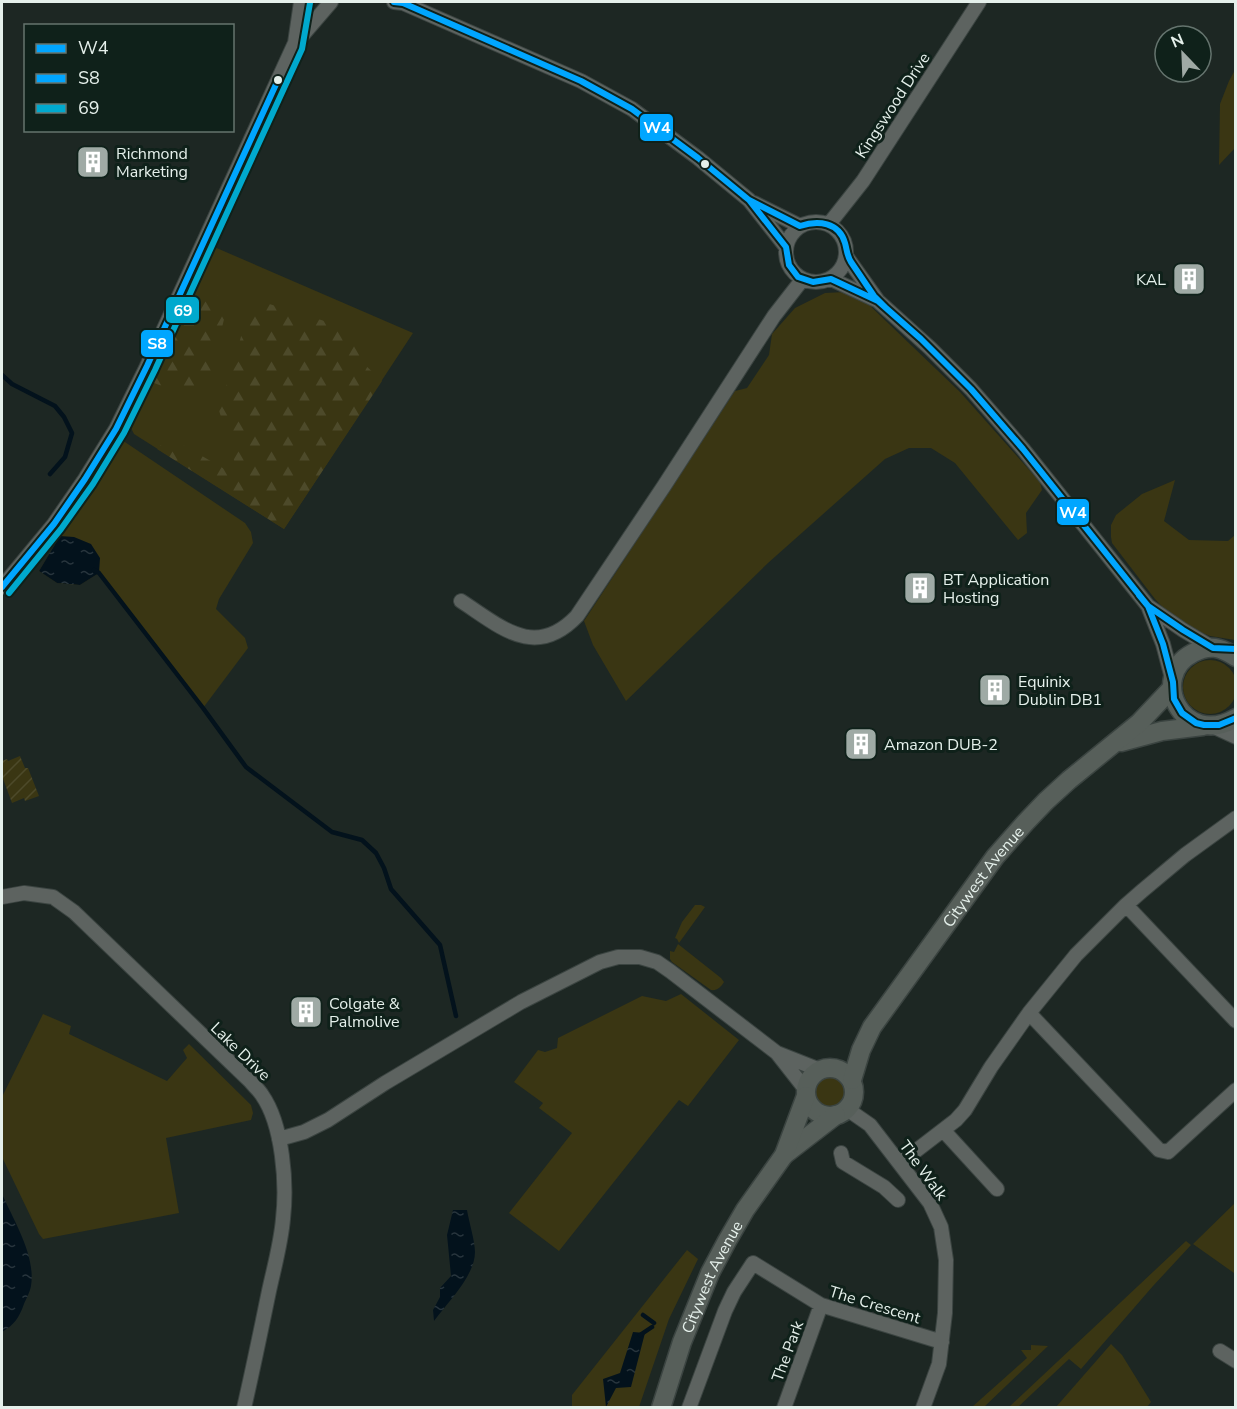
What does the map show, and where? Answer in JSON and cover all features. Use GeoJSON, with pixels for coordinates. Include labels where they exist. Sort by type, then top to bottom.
{"type":"FeatureCollection","features":[{"type":"Feature","properties":{"kind":"main road","name":"Citywest Avenue"},"geometry":{"type":"LineString","coordinates":[[852,1080],[861,1050],[872,1027],[995,857],[1046,801],[1139,723],[1172,685],[1173,676],[1179,664],[1200,649],[1227,650]]}},
{"type":"Feature","properties":{"kind":"main road"},"geometry":{"type":"LineString","coordinates":[[1172,685],[1174,700],[1180,711],[1189,719],[1208,726]]}},
{"type":"Feature","properties":{"kind":"main road","name":"Citywest Avenue"},"geometry":{"type":"LineString","coordinates":[[1115,744],[1162,731],[1224,724],[1236,718]]}},
{"type":"Feature","properties":{"kind":"main road","name":"Citywest Avenue"},"geometry":{"type":"LineString","coordinates":[[827,1069],[872,1027]]}},
{"type":"Feature","properties":{"kind":"main road"},"geometry":{"type":"LineString","coordinates":[[827,1069],[841,1070],[847,1074],[852,1080],[854,1096],[852,1103],[841,1112],[823,1115],[808,1102],[806,1093],[810,1078],[827,1069]]}},
{"type":"Feature","properties":{"kind":"main road","name":"Citywest Avenue"},"geometry":{"type":"LineString","coordinates":[[661,1407],[682,1342],[710,1273],[746,1210],[784,1155],[806,1093]]}},
{"type":"Feature","properties":{"kind":"main road","name":"Citywest Avenue"},"geometry":{"type":"LineString","coordinates":[[784,1155],[841,1112]]}},
{"type":"Feature","properties":{"kind":"street"},"geometry":{"type":"LineString","coordinates":[[2,587],[54,524],[116,429],[294,45],[301,2]]}},
{"type":"Feature","properties":{"kind":"street"},"geometry":{"type":"LineString","coordinates":[[294,45],[331,2]]}},
{"type":"Feature","properties":{"kind":"street"},"geometry":{"type":"LineString","coordinates":[[399,2],[581,81],[632,109],[698,158],[749,200],[786,247]]}},
{"type":"Feature","properties":{"kind":"street","name":"Kingswood Drive"},"geometry":{"type":"LineString","coordinates":[[829,224],[863,181],[979,2]]}},
{"type":"Feature","properties":{"kind":"street"},"geometry":{"type":"LineString","coordinates":[[749,200],[800,226]]}},
{"type":"Feature","properties":{"kind":"street"},"geometry":{"type":"LineString","coordinates":[[810,222],[829,224],[843,237],[846,247],[844,265],[831,279],[821,282],[802,280],[789,266],[786,257],[788,239],[800,226],[810,222]]}},
{"type":"Feature","properties":{"kind":"street"},"geometry":{"type":"LineString","coordinates":[[846,256],[878,301],[926,343],[978,398],[1056,489],[1148,606],[1163,644],[1172,685]]}},
{"type":"Feature","properties":{"kind":"street"},"geometry":{"type":"LineString","coordinates":[[831,279],[878,301]]}},
{"type":"Feature","properties":{"kind":"street"},"geometry":{"type":"LineString","coordinates":[[461,601],[519,636],[538,638],[550,636],[568,625],[577,616],[645,515],[770,321],[802,280]]}},
{"type":"Feature","properties":{"kind":"street"},"geometry":{"type":"LineString","coordinates":[[1148,606],[1183,630],[1227,650]]}},
{"type":"Feature","properties":{"kind":"street"},"geometry":{"type":"LineString","coordinates":[[1208,726],[1236,737]]}},
{"type":"Feature","properties":{"kind":"street"},"geometry":{"type":"LineString","coordinates":[[884,1187],[902,1167],[965,1110],[991,1067],[1029,1013],[1076,955],[1126,905],[1185,855],[1236,818]]}},
{"type":"Feature","properties":{"kind":"street","name":"Lake Drive"},"geometry":{"type":"LineString","coordinates":[[2,897],[24,893],[53,897],[74,912],[262,1094],[269,1106],[279,1139],[285,1191],[283,1221],[244,1407]]}},
{"type":"Feature","properties":{"kind":"street"},"geometry":{"type":"LineString","coordinates":[[1126,905],[1236,1021]]}},
{"type":"Feature","properties":{"kind":"street"},"geometry":{"type":"LineString","coordinates":[[279,1139],[304,1132],[328,1120],[385,1083],[521,1002],[600,962],[618,957],[640,957],[657,962],[777,1053],[806,1093]]}},
{"type":"Feature","properties":{"kind":"street"},"geometry":{"type":"LineString","coordinates":[[1029,1013],[1159,1150],[1168,1152],[1236,1090]]}},
{"type":"Feature","properties":{"kind":"street"},"geometry":{"type":"LineString","coordinates":[[777,1053],[827,1069]]}},
{"type":"Feature","properties":{"kind":"street","name":"The Walk"},"geometry":{"type":"LineString","coordinates":[[841,1112],[870,1125],[930,1203],[941,1227],[946,1260],[945,1313],[939,1364],[923,1407]]}},
{"type":"Feature","properties":{"kind":"street"},"geometry":{"type":"LineString","coordinates":[[943,1130],[997,1189]]}},
{"type":"Feature","properties":{"kind":"street"},"geometry":{"type":"LineString","coordinates":[[841,1154],[843,1162],[884,1187],[898,1200]]}},
{"type":"Feature","properties":{"kind":"street","name":"The Crescent"},"geometry":{"type":"LineString","coordinates":[[689,1407],[725,1311],[753,1263],[821,1305],[942,1342]]}},
{"type":"Feature","properties":{"kind":"street","name":"The Park"},"geometry":{"type":"LineString","coordinates":[[784,1407],[821,1305]]}},
{"type":"Feature","properties":{"kind":"street"},"geometry":{"type":"LineString","coordinates":[[1220,1351],[1236,1361]]}},
{"type":"Feature","properties":{"kind":"green space"},"geometry":{"type":"Polygon","coordinates":[[[1235,70],[1235,148],[1219,165],[1220,104],[1235,70]]]}},
{"type":"Feature","properties":{"kind":"green space"},"geometry":{"type":"Polygon","coordinates":[[[212,246],[413,333],[284,529],[134,434],[130,426],[212,246]]]}},
{"type":"Feature","properties":{"kind":"green space"},"geometry":{"type":"Polygon","coordinates":[[[191,291],[229,298],[212,370],[190,397],[149,381],[191,291]]]}},
{"type":"Feature","properties":{"kind":"green space"},"geometry":{"type":"Polygon","coordinates":[[[845,292],[865,301],[960,392],[1040,482],[1042,490],[1026,513],[1027,533],[1018,540],[955,463],[931,448],[909,448],[885,459],[768,563],[626,701],[593,645],[584,621],[735,391],[747,388],[769,355],[772,334],[795,308],[825,293],[845,292]]]}},
{"type":"Feature","properties":{"kind":"green space"},"geometry":{"type":"Polygon","coordinates":[[[250,298],[360,332],[363,363],[382,381],[284,529],[157,449],[169,437],[228,471],[236,467],[218,407],[229,379],[250,298]]]}},
{"type":"Feature","properties":{"kind":"green space"},"geometry":{"type":"Polygon","coordinates":[[[119,438],[245,523],[251,532],[253,543],[219,599],[216,609],[245,638],[248,648],[203,708],[99,573],[80,585],[57,583],[39,571],[119,438]]]}},
{"type":"Feature","properties":{"kind":"green space"},"geometry":{"type":"Polygon","coordinates":[[[1175,480],[1164,521],[1189,540],[1228,541],[1235,535],[1235,640],[1210,636],[1171,616],[1112,543],[1111,525],[1116,515],[1142,494],[1175,480]]]}},
{"type":"Feature","properties":{"kind":"green space"},"geometry":{"type":"Polygon","coordinates":[[[1210,660],[1229,668],[1237,687],[1229,706],[1210,714],[1191,706],[1183,687],[1191,668],[1210,660]]]}},
{"type":"Feature","properties":{"kind":"green space"},"geometry":{"type":"Polygon","coordinates":[[[20,756],[25,768],[28,768],[39,796],[25,801],[24,798],[12,803],[2,776],[2,761],[20,756]]]}},
{"type":"Feature","properties":{"kind":"green space"},"geometry":{"type":"Polygon","coordinates":[[[695,905],[705,907],[679,943],[675,938],[682,922],[695,905]]]}},
{"type":"Feature","properties":{"kind":"green space"},"geometry":{"type":"Polygon","coordinates":[[[678,944],[721,978],[724,982],[720,987],[711,990],[672,962],[670,951],[674,952],[678,944]]]}},
{"type":"Feature","properties":{"kind":"green space"},"geometry":{"type":"Polygon","coordinates":[[[681,994],[739,1040],[688,1106],[679,1100],[559,1251],[509,1213],[572,1133],[539,1108],[543,1103],[514,1082],[538,1050],[545,1052],[557,1048],[558,1038],[642,996],[666,1001],[681,994]]]}},
{"type":"Feature","properties":{"kind":"green space"},"geometry":{"type":"Polygon","coordinates":[[[43,1014],[71,1026],[69,1034],[167,1081],[187,1058],[183,1050],[189,1044],[251,1105],[253,1113],[251,1120],[166,1138],[179,1213],[43,1239],[39,1234],[2,1157],[2,1097],[43,1014]]]}},
{"type":"Feature","properties":{"kind":"green space"},"geometry":{"type":"Polygon","coordinates":[[[829,1075],[840,1080],[845,1091],[840,1102],[829,1107],[818,1102],[813,1091],[818,1080],[829,1075]]]}},
{"type":"Feature","properties":{"kind":"green space"},"geometry":{"type":"Polygon","coordinates":[[[1235,1203],[1236,1272],[1234,1273],[1193,1244],[1235,1203]]]}},
{"type":"Feature","properties":{"kind":"green space"},"geometry":{"type":"Polygon","coordinates":[[[1186,1241],[1191,1245],[1081,1369],[1069,1359],[1018,1407],[1009,1407],[1186,1241]]]}},
{"type":"Feature","properties":{"kind":"green space"},"geometry":{"type":"Polygon","coordinates":[[[687,1250],[698,1259],[669,1319],[639,1407],[572,1407],[572,1395],[687,1250]]]}},
{"type":"Feature","properties":{"kind":"green space"},"geometry":{"type":"Polygon","coordinates":[[[1111,1344],[1122,1355],[1151,1402],[1147,1407],[1056,1407],[1111,1344]]]}},
{"type":"Feature","properties":{"kind":"green space"},"geometry":{"type":"Polygon","coordinates":[[[1031,1345],[1048,1346],[984,1407],[972,1407],[1027,1358],[1021,1350],[1031,1350],[1031,1345]]]}},
{"type":"Feature","properties":{"kind":"water"},"geometry":{"type":"Polygon","coordinates":[[[60,536],[74,537],[91,544],[100,558],[99,573],[80,585],[57,583],[39,571],[60,536]]]}},
{"type":"Feature","properties":{"kind":"water"},"geometry":{"type":"Polygon","coordinates":[[[2,1194],[23,1239],[32,1275],[30,1288],[20,1313],[13,1324],[2,1332],[2,1194]]]}},
{"type":"Feature","properties":{"kind":"water"},"geometry":{"type":"Polygon","coordinates":[[[453,1210],[467,1210],[475,1248],[474,1261],[453,1298],[434,1321],[433,1310],[440,1297],[440,1288],[451,1276],[447,1235],[453,1210]]]}},
{"type":"Feature","properties":{"kind":"water"},"geometry":{"type":"Polygon","coordinates":[[[633,1332],[645,1333],[631,1387],[616,1388],[606,1407],[603,1379],[620,1373],[633,1332]]]}},
{"type":"Feature","properties":{"kind":"waterway"},"geometry":{"type":"LineString","coordinates":[[2,375],[12,384],[55,406],[72,433],[65,457],[50,474]]}},
{"type":"Feature","properties":{"kind":"waterway"},"geometry":{"type":"LineString","coordinates":[[94,570],[99,573],[246,767],[332,832],[362,840],[376,853],[391,889],[440,945],[456,1016]]}},
{"type":"Feature","properties":{"kind":"waterway"},"geometry":{"type":"LineString","coordinates":[[643,1315],[654,1323]]}},
{"type":"Feature","properties":{"kind":"waterway"},"geometry":{"type":"LineString","coordinates":[[640,1335],[652,1327]]}},
{"type":"Feature","properties":{"kind":"transit line","name":"W4"},"geometry":{"type":"LineString","coordinates":[[394,2],[403,3],[581,81],[632,109],[698,158],[749,200],[786,247],[789,265],[798,277],[813,282],[831,279],[878,301],[921,339],[971,389],[1023,449],[1148,606],[1163,644],[1173,682],[1174,699],[1182,713],[1196,723],[1204,725],[1219,725],[1236,718]]}},
{"type":"Feature","properties":{"kind":"transit line","name":"69"},"geometry":{"type":"LineString","coordinates":[[9,593],[61,529],[93,484],[124,433],[302,49],[310,3]]}},
{"type":"Feature","properties":{"kind":"transit line","name":"S8"},"geometry":{"type":"LineString","coordinates":[[2,587],[54,524],[116,429],[278,80]]}},
{"type":"Feature","properties":{"kind":"transit line","name":"W4"},"geometry":{"type":"LineString","coordinates":[[744,196],[800,226],[821,223],[833,227],[842,236],[851,262],[874,296],[885,307]]}},
{"type":"Feature","properties":{"kind":"transit line","name":"W4"},"geometry":{"type":"LineString","coordinates":[[1139,595],[1148,606],[1213,648],[1236,649]]}},
{"type":"Feature","properties":{"kind":"place","name":"Richmond Marketing"},"geometry":{"type":"Point","coordinates":[93,162]}},
{"type":"Feature","properties":{"kind":"place","name":"KAL"},"geometry":{"type":"Point","coordinates":[1189,279]}},
{"type":"Feature","properties":{"kind":"place","name":"BT Application Hosting"},"geometry":{"type":"Point","coordinates":[920,588]}},
{"type":"Feature","properties":{"kind":"place","name":"Equinix Dublin DB1"},"geometry":{"type":"Point","coordinates":[995,690]}},
{"type":"Feature","properties":{"kind":"place","name":"Amazon DUB-2"},"geometry":{"type":"Point","coordinates":[861,744]}},
{"type":"Feature","properties":{"kind":"place","name":"Colgate & Palmolive"},"geometry":{"type":"Point","coordinates":[306,1012]}}]}
